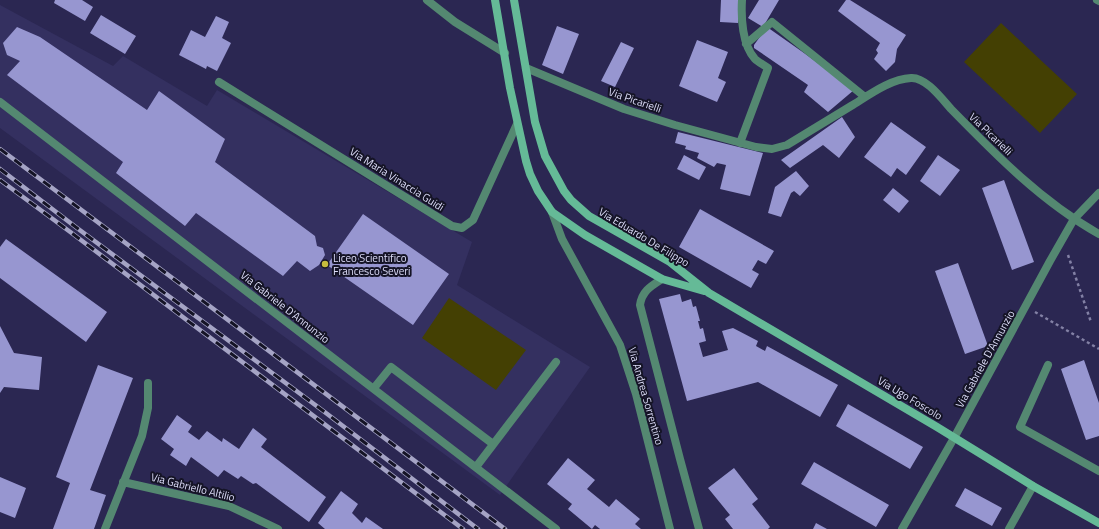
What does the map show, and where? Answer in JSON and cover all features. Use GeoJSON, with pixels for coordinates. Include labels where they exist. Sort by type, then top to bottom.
{"type":"FeatureCollection","features":[{"type":"Feature","properties":{"kind":"street"},"geometry":{"type":"LineString","coordinates":[[427,0],[454,22],[505,53]]}},
{"type":"Feature","properties":{"kind":"street","name":"Via Eduardo De Filippo"},"geometry":{"type":"LineString","coordinates":[[495,0],[517,124],[530,174],[538,191],[552,212],[584,235],[662,279],[709,292]]}},
{"type":"Feature","properties":{"kind":"street","name":"Via Eduardo De Filippo"},"geometry":{"type":"LineString","coordinates":[[514,0],[535,122],[545,156],[552,172],[571,200],[589,216],[670,262],[709,292]]}},
{"type":"Feature","properties":{"kind":"street"},"geometry":{"type":"LineString","coordinates":[[740,143],[768,68],[755,58],[746,44],[741,21],[742,0]]}},
{"type":"Feature","properties":{"kind":"street"},"geometry":{"type":"LineString","coordinates":[[746,44],[772,22],[866,97]]}},
{"type":"Feature","properties":{"kind":"street","name":"Via Picarielli"},"geometry":{"type":"LineString","coordinates":[[526,68],[624,109],[740,143],[772,149],[786,146],[878,89],[898,80],[913,78],[924,81],[1024,180],[1074,219],[1099,234]]}},
{"type":"Feature","properties":{"kind":"street","name":"Via Maria Vinaccia Guidi"},"geometry":{"type":"LineString","coordinates":[[219,82],[452,226],[462,228],[473,220],[517,124]]}},
{"type":"Feature","properties":{"kind":"street","name":"Via Gabriele D'Annunzio"},"geometry":{"type":"LineString","coordinates":[[0,102],[556,529]]}},
{"type":"Feature","properties":{"kind":"street","name":"Via Gabriele D'Annunzio"},"geometry":{"type":"LineString","coordinates":[[902,529],[954,438],[1062,239],[1074,219],[1099,193]]}},
{"type":"Feature","properties":{"kind":"street","name":"Via Andrea Sorrentino"},"geometry":{"type":"LineString","coordinates":[[552,212],[565,246],[620,345],[636,394],[670,529]]}},
{"type":"Feature","properties":{"kind":"street","name":"Via Andrea Sorrentino"},"geometry":{"type":"LineString","coordinates":[[662,279],[646,290],[640,305],[699,529]]}},
{"type":"Feature","properties":{"kind":"street","name":"Via Ugo Foscolo"},"geometry":{"type":"LineString","coordinates":[[709,292],[1033,486],[1099,523]]}},
{"type":"Feature","properties":{"kind":"street"},"geometry":{"type":"LineString","coordinates":[[476,467],[556,362]]}},
{"type":"Feature","properties":{"kind":"street"},"geometry":{"type":"LineString","coordinates":[[1048,365],[1020,427],[1099,472]]}},
{"type":"Feature","properties":{"kind":"street"},"geometry":{"type":"LineString","coordinates":[[374,388],[391,367],[493,444]]}},
{"type":"Feature","properties":{"kind":"street"},"geometry":{"type":"LineString","coordinates":[[105,529],[142,436],[148,408],[148,383]]}},
{"type":"Feature","properties":{"kind":"street","name":"Via Gabriello Altilio"},"geometry":{"type":"LineString","coordinates":[[123,482],[169,491],[229,506],[278,529]]}},
{"type":"Feature","properties":{"kind":"street"},"geometry":{"type":"LineString","coordinates":[[1008,529],[1033,486]]}},
{"type":"Feature","properties":{"kind":"path"},"geometry":{"type":"LineString","coordinates":[[1062,239],[1091,322]]}},
{"type":"Feature","properties":{"kind":"path"},"geometry":{"type":"LineString","coordinates":[[1026,306],[1099,349]]}},
{"type":"Feature","properties":{"kind":"shaded area","name":"Liceo Scientifico Francesco Severi"},"geometry":{"type":"Polygon","coordinates":[[[0,5],[113,66],[123,56],[207,106],[217,90],[472,242],[457,285],[590,367],[500,495],[0,128],[0,5]]]}},
{"type":"Feature","properties":{"kind":"shaded area"},"geometry":{"type":"Polygon","coordinates":[[[1001,23],[1077,94],[1040,133],[964,62],[1001,23]]]}},
{"type":"Feature","properties":{"kind":"shaded area"},"geometry":{"type":"Polygon","coordinates":[[[449,298],[526,350],[496,390],[422,338],[449,298]]]}},
{"type":"Feature","properties":{"kind":"building"},"geometry":{"type":"Polygon","coordinates":[[[55,0],[82,0],[93,7],[85,21],[54,3],[55,0]]]}},
{"type":"Feature","properties":{"kind":"building"},"geometry":{"type":"Polygon","coordinates":[[[721,0],[740,0],[738,23],[720,22],[721,0]]]}},
{"type":"Feature","properties":{"kind":"building"},"geometry":{"type":"Polygon","coordinates":[[[759,0],[779,0],[763,27],[748,18],[759,0]]]}},
{"type":"Feature","properties":{"kind":"building"},"geometry":{"type":"Polygon","coordinates":[[[846,0],[850,0],[906,35],[897,49],[895,62],[886,71],[874,59],[878,53],[876,50],[880,43],[838,11],[846,0]]]}},
{"type":"Feature","properties":{"kind":"building"},"geometry":{"type":"Polygon","coordinates":[[[101,15],[136,36],[125,54],[90,33],[101,15]]]}},
{"type":"Feature","properties":{"kind":"building"},"geometry":{"type":"Polygon","coordinates":[[[216,16],[229,22],[222,38],[231,43],[217,71],[207,66],[206,69],[179,55],[191,30],[205,37],[216,16]]]}},
{"type":"Feature","properties":{"kind":"building"},"geometry":{"type":"Polygon","coordinates":[[[557,26],[579,34],[563,74],[542,65],[557,26]]]}},
{"type":"Feature","properties":{"kind":"building","name":"Liceo Scientifico Francesco Severi"},"geometry":{"type":"Polygon","coordinates":[[[17,27],[40,37],[147,110],[159,91],[225,139],[215,162],[315,236],[317,246],[323,248],[325,255],[319,265],[310,271],[297,261],[283,276],[196,213],[185,226],[116,173],[123,162],[7,75],[20,61],[7,55],[3,43],[17,27]]]}},
{"type":"Feature","properties":{"kind":"building"},"geometry":{"type":"Polygon","coordinates":[[[767,27],[854,90],[828,112],[804,92],[808,85],[754,48],[754,45],[767,27]]]}},
{"type":"Feature","properties":{"kind":"building"},"geometry":{"type":"Polygon","coordinates":[[[697,40],[728,52],[718,78],[726,82],[717,102],[679,86],[697,40]]]}},
{"type":"Feature","properties":{"kind":"building"},"geometry":{"type":"Polygon","coordinates":[[[621,42],[634,48],[615,87],[601,81],[621,42]]]}},
{"type":"Feature","properties":{"kind":"building"},"geometry":{"type":"Polygon","coordinates":[[[842,117],[855,137],[839,158],[823,145],[790,168],[781,160],[842,117]]]}},
{"type":"Feature","properties":{"kind":"building"},"geometry":{"type":"Polygon","coordinates":[[[891,122],[926,147],[906,175],[897,168],[891,177],[864,157],[891,122]]]}},
{"type":"Feature","properties":{"kind":"building"},"geometry":{"type":"Polygon","coordinates":[[[678,132],[763,153],[750,196],[720,189],[726,165],[717,163],[714,167],[697,158],[699,153],[685,149],[686,146],[675,143],[678,132]]]}},
{"type":"Feature","properties":{"kind":"building"},"geometry":{"type":"Polygon","coordinates":[[[684,155],[706,167],[699,180],[677,169],[684,155]]]}},
{"type":"Feature","properties":{"kind":"building"},"geometry":{"type":"Polygon","coordinates":[[[938,155],[960,170],[940,196],[920,181],[938,155]]]}},
{"type":"Feature","properties":{"kind":"building"},"geometry":{"type":"Polygon","coordinates":[[[796,171],[809,186],[800,196],[794,191],[791,193],[781,217],[768,213],[775,187],[796,171]]]}},
{"type":"Feature","properties":{"kind":"building"},"geometry":{"type":"Polygon","coordinates":[[[1004,180],[1034,262],[1012,270],[982,188],[1004,180]]]}},
{"type":"Feature","properties":{"kind":"building"},"geometry":{"type":"Polygon","coordinates":[[[893,188],[909,201],[899,213],[883,200],[893,188]]]}},
{"type":"Feature","properties":{"kind":"building"},"geometry":{"type":"Polygon","coordinates":[[[700,209],[774,251],[766,264],[758,260],[752,270],[759,274],[751,288],[679,247],[700,209]]]}},
{"type":"Feature","properties":{"kind":"building"},"geometry":{"type":"Polygon","coordinates":[[[363,214],[449,274],[413,325],[327,265],[363,214]]]}},
{"type":"Feature","properties":{"kind":"building"},"geometry":{"type":"Polygon","coordinates":[[[6,239],[107,312],[86,342],[0,278],[0,247],[6,239]]]}},
{"type":"Feature","properties":{"kind":"building"},"geometry":{"type":"Polygon","coordinates":[[[958,263],[988,346],[965,354],[935,271],[958,263]]]}},
{"type":"Feature","properties":{"kind":"building"},"geometry":{"type":"Polygon","coordinates":[[[680,294],[682,302],[691,299],[693,307],[696,306],[700,321],[698,321],[700,329],[703,328],[706,341],[699,343],[703,357],[728,350],[722,331],[733,328],[758,341],[756,346],[765,351],[767,346],[838,385],[820,417],[758,382],[687,401],[659,299],[680,294]]]}},
{"type":"Feature","properties":{"kind":"building"},"geometry":{"type":"Polygon","coordinates":[[[0,326],[14,353],[42,357],[39,390],[4,387],[0,393],[0,326]]]}},
{"type":"Feature","properties":{"kind":"building"},"geometry":{"type":"Polygon","coordinates":[[[1084,360],[1099,403],[1099,436],[1086,440],[1061,369],[1084,360]]]}},
{"type":"Feature","properties":{"kind":"building"},"geometry":{"type":"Polygon","coordinates":[[[98,365],[133,378],[90,490],[106,495],[94,529],[53,529],[70,483],[56,477],[98,365]]]}},
{"type":"Feature","properties":{"kind":"building"},"geometry":{"type":"Polygon","coordinates":[[[848,404],[923,447],[910,469],[836,426],[848,404]]]}},
{"type":"Feature","properties":{"kind":"building"},"geometry":{"type":"Polygon","coordinates":[[[177,415],[192,426],[188,432],[199,440],[207,431],[222,442],[223,438],[239,449],[253,428],[267,439],[261,447],[326,497],[309,522],[256,483],[253,484],[241,476],[238,479],[224,470],[218,477],[191,457],[186,466],[170,455],[174,449],[161,439],[177,415]]]}},
{"type":"Feature","properties":{"kind":"building"},"geometry":{"type":"Polygon","coordinates":[[[568,458],[595,480],[587,489],[609,507],[616,499],[640,519],[635,524],[641,529],[600,529],[595,525],[592,529],[568,509],[572,504],[547,484],[568,458]]]}},
{"type":"Feature","properties":{"kind":"building"},"geometry":{"type":"Polygon","coordinates":[[[814,462],[889,505],[876,527],[801,484],[814,462]]]}},
{"type":"Feature","properties":{"kind":"building"},"geometry":{"type":"Polygon","coordinates":[[[734,468],[758,499],[752,504],[770,527],[768,529],[733,529],[725,519],[730,515],[708,488],[734,468]]]}},
{"type":"Feature","properties":{"kind":"building"},"geometry":{"type":"Polygon","coordinates":[[[0,477],[26,488],[15,518],[0,512],[0,477]]]}},
{"type":"Feature","properties":{"kind":"building"},"geometry":{"type":"Polygon","coordinates":[[[965,488],[1002,508],[992,526],[955,506],[965,488]]]}},
{"type":"Feature","properties":{"kind":"building"},"geometry":{"type":"Polygon","coordinates":[[[341,491],[358,504],[352,513],[362,523],[366,517],[383,529],[325,529],[318,523],[341,491]]]}},
{"type":"Feature","properties":{"kind":"building"},"geometry":{"type":"Polygon","coordinates":[[[816,523],[827,529],[813,529],[816,523]]]}},
{"type":"Feature","properties":{"kind":"railway"},"geometry":{"type":"LineString","coordinates":[[0,149],[505,529]]}},
{"type":"Feature","properties":{"kind":"railway"},"geometry":{"type":"LineString","coordinates":[[0,169],[322,410],[478,529]]}},
{"type":"Feature","properties":{"kind":"railway"},"geometry":{"type":"LineString","coordinates":[[0,180],[463,529]]}},
{"type":"Feature","properties":{"kind":"place","name":"Liceo Scientifico Francesco Severi"},"geometry":{"type":"Point","coordinates":[325,264]}}]}
